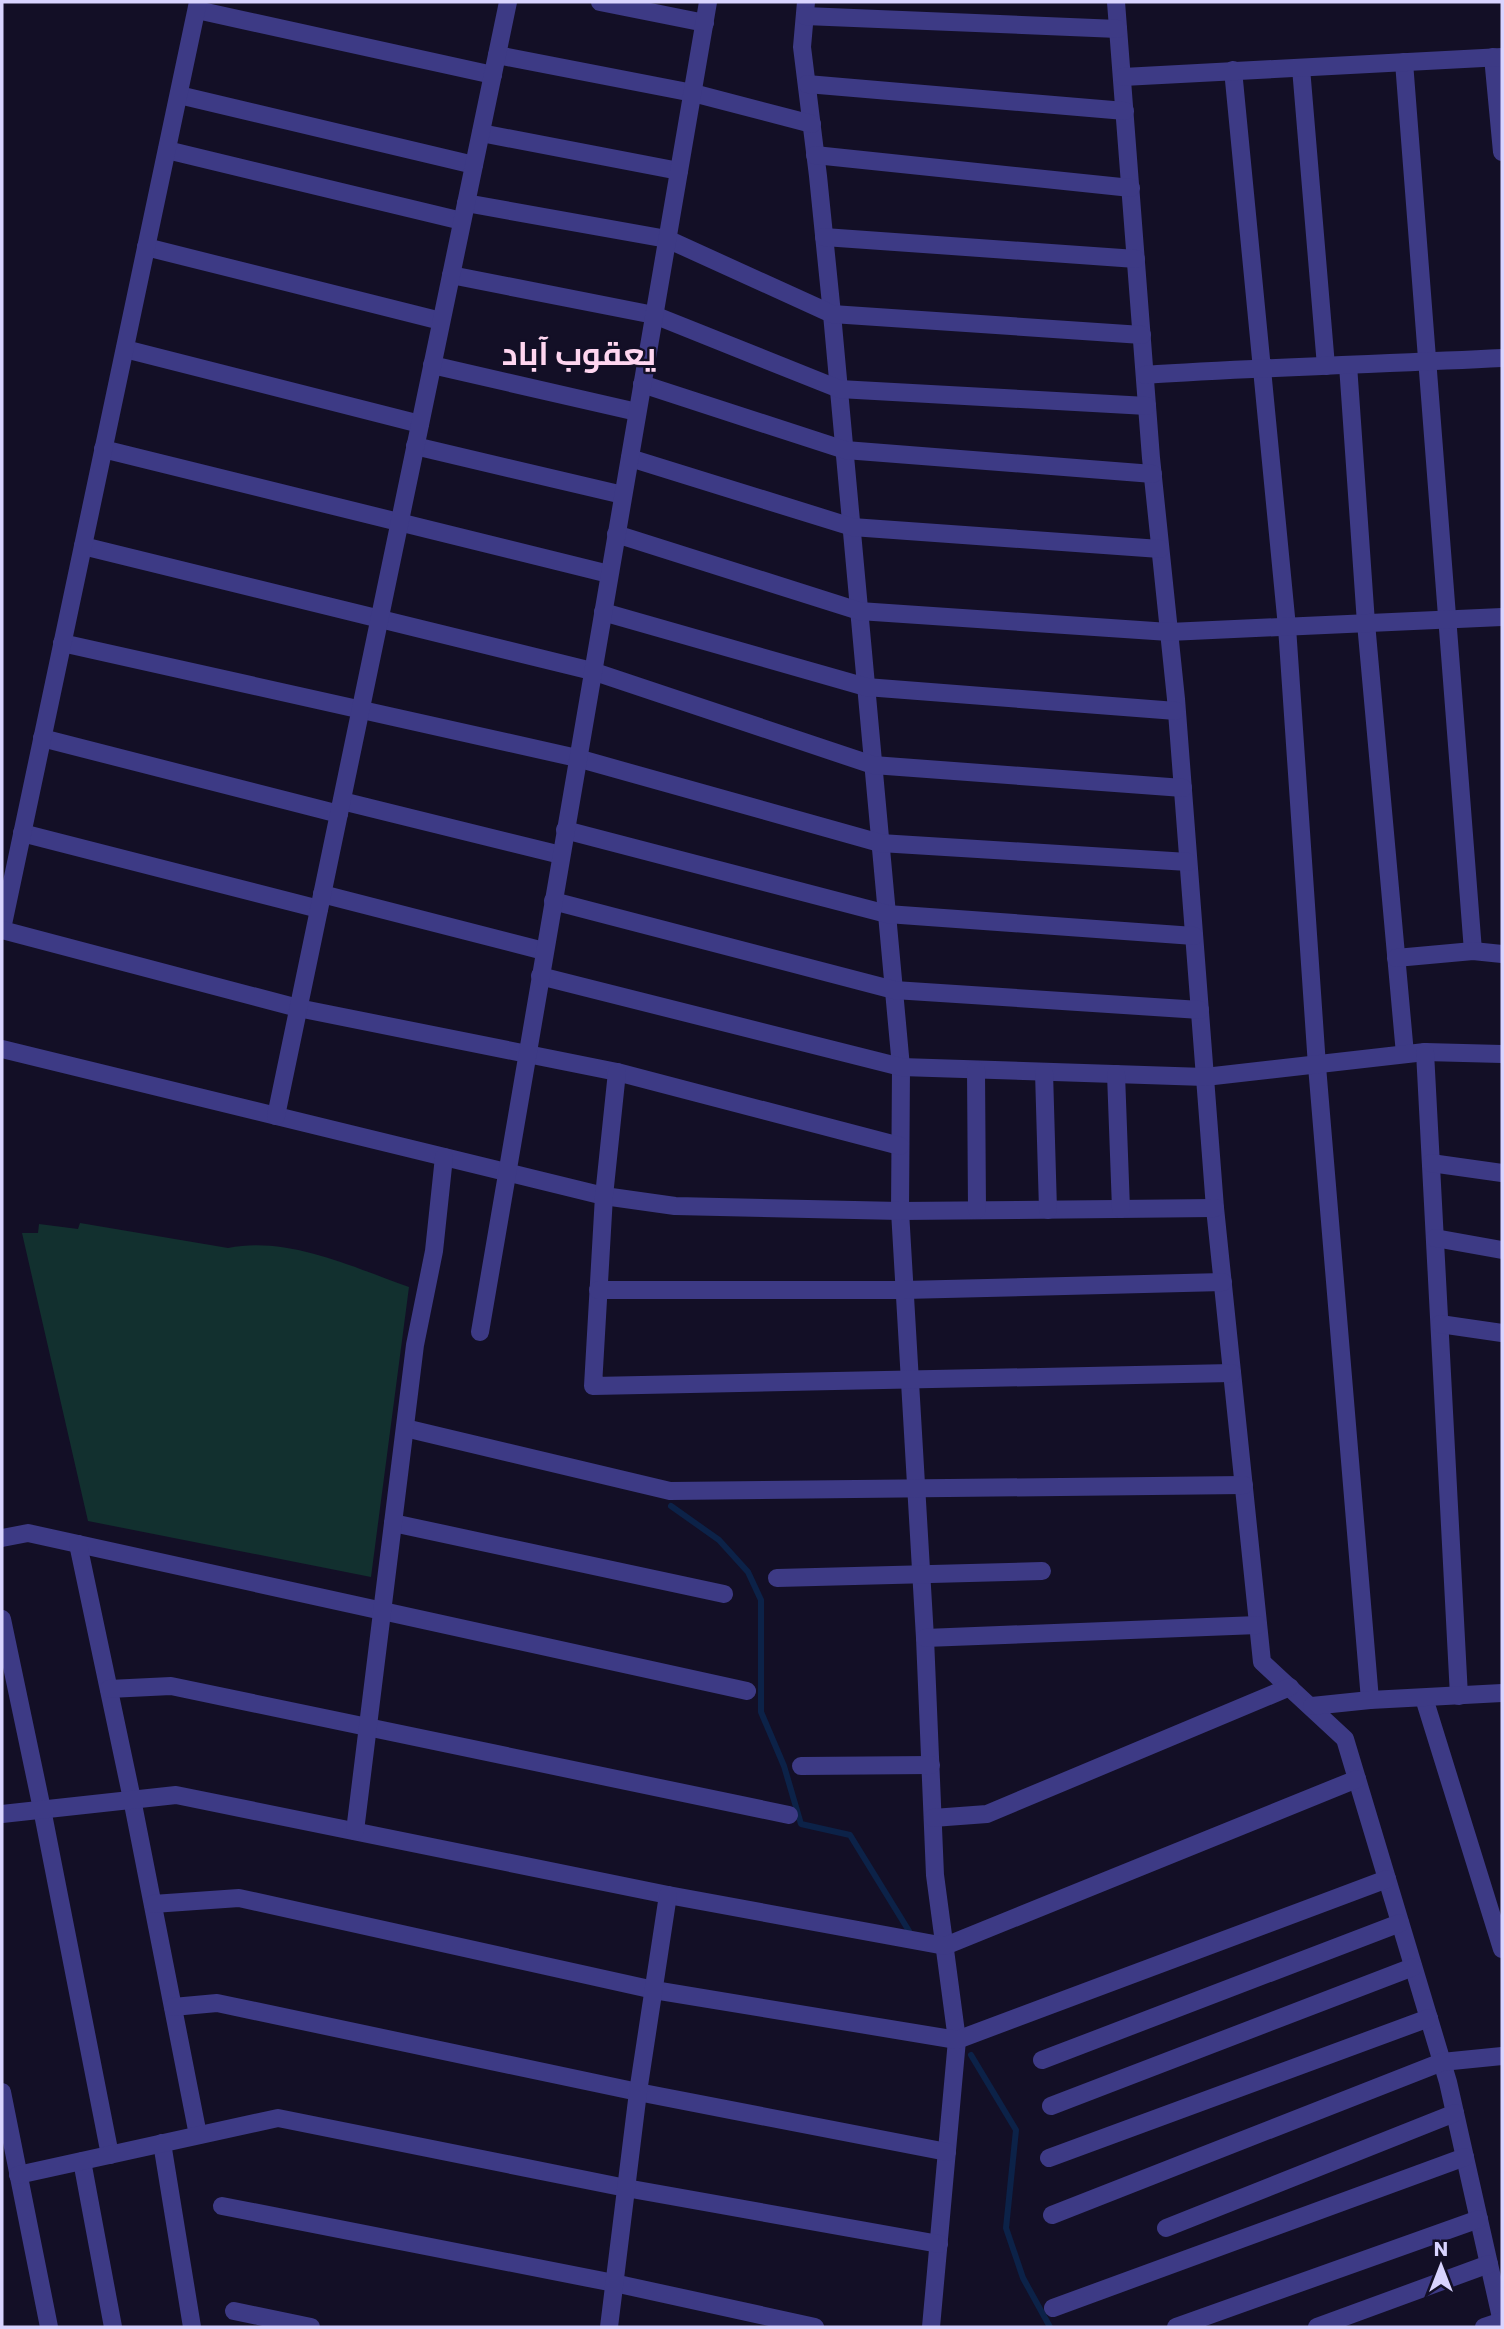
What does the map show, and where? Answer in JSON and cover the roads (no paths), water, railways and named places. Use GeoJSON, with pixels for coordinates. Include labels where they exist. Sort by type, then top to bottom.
{"type":"FeatureCollection","features":[{"type":"Feature","properties":{"kind":"street"},"geometry":{"type":"LineString","coordinates":[[276,1116],[508,2]]}},
{"type":"Feature","properties":{"kind":"street"},"geometry":{"type":"LineString","coordinates":[[600,2],[705,23]]}},
{"type":"Feature","properties":{"kind":"street"},"geometry":{"type":"LineString","coordinates":[[480,1332],[708,2]]}},
{"type":"Feature","properties":{"kind":"street"},"geometry":{"type":"LineString","coordinates":[[1116,2],[1147,406],[1177,711],[1216,1208],[1262,1662],[1345,1739],[1455,2113],[1502,2321],[1484,2327]]}},
{"type":"Feature","properties":{"kind":"street"},"geometry":{"type":"LineString","coordinates":[[493,75],[197,6],[2,930],[298,1008],[617,1072],[900,1146]]}},
{"type":"Feature","properties":{"kind":"street"},"geometry":{"type":"LineString","coordinates":[[931,2327],[957,2040],[935,1875],[922,1574],[900,1211],[901,1068],[832,314],[802,47],[806,9],[1118,29]]}},
{"type":"Feature","properties":{"kind":"street"},"geometry":{"type":"LineString","coordinates":[[497,55],[693,93],[811,124]]}},
{"type":"Feature","properties":{"kind":"street"},"geometry":{"type":"LineString","coordinates":[[1123,78],[1498,57],[1502,152]]}},
{"type":"Feature","properties":{"kind":"street"},"geometry":{"type":"LineString","coordinates":[[1404,62],[1473,951]]}},
{"type":"Feature","properties":{"kind":"street"},"geometry":{"type":"LineString","coordinates":[[1301,68],[1326,366]]}},
{"type":"Feature","properties":{"kind":"street"},"geometry":{"type":"LineString","coordinates":[[1233,71],[1287,627],[1317,1066],[1370,1700]]}},
{"type":"Feature","properties":{"kind":"street"},"geometry":{"type":"LineString","coordinates":[[807,84],[1125,111]]}},
{"type":"Feature","properties":{"kind":"street"},"geometry":{"type":"LineString","coordinates":[[179,94],[474,165]]}},
{"type":"Feature","properties":{"kind":"street"},"geometry":{"type":"LineString","coordinates":[[481,133],[679,171]]}},
{"type":"Feature","properties":{"kind":"street"},"geometry":{"type":"LineString","coordinates":[[167,150],[462,221]]}},
{"type":"Feature","properties":{"kind":"street"},"geometry":{"type":"LineString","coordinates":[[816,155],[1131,187]]}},
{"type":"Feature","properties":{"kind":"street"},"geometry":{"type":"LineString","coordinates":[[466,202],[667,239],[832,314],[1142,335]]}},
{"type":"Feature","properties":{"kind":"street"},"geometry":{"type":"LineString","coordinates":[[824,237],[1136,259]]}},
{"type":"Feature","properties":{"kind":"street"},"geometry":{"type":"LineString","coordinates":[[146,247],[441,321]]}},
{"type":"Feature","properties":{"kind":"street"},"geometry":{"type":"LineString","coordinates":[[451,275],[654,315],[839,389],[1147,406]]}},
{"type":"Feature","properties":{"kind":"street"},"geometry":{"type":"LineString","coordinates":[[125,349],[420,424]]}},
{"type":"Feature","properties":{"kind":"street"},"geometry":{"type":"LineString","coordinates":[[1145,375],[1262,367],[1502,358]]}},
{"type":"Feature","properties":{"kind":"street"},"geometry":{"type":"LineString","coordinates":[[432,365],[637,412]]}},
{"type":"Feature","properties":{"kind":"street"},"geometry":{"type":"LineString","coordinates":[[1348,365],[1366,623],[1405,1054]]}},
{"type":"Feature","properties":{"kind":"street"},"geometry":{"type":"LineString","coordinates":[[642,384],[845,450],[1153,474]]}},
{"type":"Feature","properties":{"kind":"street"},"geometry":{"type":"LineString","coordinates":[[415,446],[623,495]]}},
{"type":"Feature","properties":{"kind":"street"},"geometry":{"type":"LineString","coordinates":[[103,449],[609,575]]}},
{"type":"Feature","properties":{"kind":"street"},"geometry":{"type":"LineString","coordinates":[[629,458],[852,527],[1160,549]]}},
{"type":"Feature","properties":{"kind":"street"},"geometry":{"type":"LineString","coordinates":[[616,534],[859,611],[1169,632],[1502,617]]}},
{"type":"Feature","properties":{"kind":"street"},"geometry":{"type":"LineString","coordinates":[[83,546],[592,671],[873,765],[1182,788]]}},
{"type":"Feature","properties":{"kind":"street"},"geometry":{"type":"LineString","coordinates":[[603,612],[866,687],[1177,711]]}},
{"type":"Feature","properties":{"kind":"street"},"geometry":{"type":"LineString","coordinates":[[62,643],[577,758],[880,843],[1188,862]]}},
{"type":"Feature","properties":{"kind":"street"},"geometry":{"type":"LineString","coordinates":[[42,738],[340,808],[561,855]]}},
{"type":"Feature","properties":{"kind":"street"},"geometry":{"type":"LineString","coordinates":[[565,830],[887,914],[1194,936]]}},
{"type":"Feature","properties":{"kind":"street"},"geometry":{"type":"LineString","coordinates":[[22,833],[544,951]]}},
{"type":"Feature","properties":{"kind":"street"},"geometry":{"type":"LineString","coordinates":[[553,901],[894,990],[1200,1010]]}},
{"type":"Feature","properties":{"kind":"street"},"geometry":{"type":"LineString","coordinates":[[1396,958],[1473,951],[1502,954]]}},
{"type":"Feature","properties":{"kind":"street"},"geometry":{"type":"LineString","coordinates":[[540,976],[901,1068],[1205,1077],[1425,1052],[1502,1054]]}},
{"type":"Feature","properties":{"kind":"street"},"geometry":{"type":"LineString","coordinates":[[2,1049],[604,1196],[675,1206],[900,1211],[1216,1208]]}},
{"type":"Feature","properties":{"kind":"street"},"geometry":{"type":"LineString","coordinates":[[1425,1052],[1459,1696]]}},
{"type":"Feature","properties":{"kind":"street"},"geometry":{"type":"LineString","coordinates":[[975,1070],[977,1210]]}},
{"type":"Feature","properties":{"kind":"street"},"geometry":{"type":"LineString","coordinates":[[617,1072],[604,1196],[593,1385],[1232,1373]]}},
{"type":"Feature","properties":{"kind":"street"},"geometry":{"type":"LineString","coordinates":[[1044,1072],[1048,1210]]}},
{"type":"Feature","properties":{"kind":"street"},"geometry":{"type":"LineString","coordinates":[[1116,1074],[1121,1209]]}},
{"type":"Feature","properties":{"kind":"street"},"geometry":{"type":"LineString","coordinates":[[355,1831],[415,1345],[434,1251],[444,1157]]}},
{"type":"Feature","properties":{"kind":"street"},"geometry":{"type":"LineString","coordinates":[[1431,1163],[1502,1173]]}},
{"type":"Feature","properties":{"kind":"street"},"geometry":{"type":"LineString","coordinates":[[1435,1238],[1502,1250]]}},
{"type":"Feature","properties":{"kind":"street"},"geometry":{"type":"LineString","coordinates":[[598,1290],[905,1290],[1223,1282]]}},
{"type":"Feature","properties":{"kind":"street"},"geometry":{"type":"LineString","coordinates":[[1440,1324],[1502,1333]]}},
{"type":"Feature","properties":{"kind":"street"},"geometry":{"type":"LineString","coordinates":[[405,1428],[670,1491],[1244,1485]]}},
{"type":"Feature","properties":{"kind":"street"},"geometry":{"type":"LineString","coordinates":[[393,1523],[724,1594]]}},
{"type":"Feature","properties":{"kind":"street"},"geometry":{"type":"LineString","coordinates":[[2,1538],[28,1533],[747,1691]]}},
{"type":"Feature","properties":{"kind":"street"},"geometry":{"type":"LineString","coordinates":[[78,1544],[132,1798],[198,2135]]}},
{"type":"Feature","properties":{"kind":"street"},"geometry":{"type":"LineString","coordinates":[[777,1578],[1042,1571]]}},
{"type":"Feature","properties":{"kind":"street"},"geometry":{"type":"LineString","coordinates":[[2,1619],[110,2155]]}},
{"type":"Feature","properties":{"kind":"street"},"geometry":{"type":"LineString","coordinates":[[925,1638],[1258,1625]]}},
{"type":"Feature","properties":{"kind":"street"},"geometry":{"type":"LineString","coordinates":[[109,1689],[171,1686],[789,1815]]}},
{"type":"Feature","properties":{"kind":"street"},"geometry":{"type":"LineString","coordinates":[[933,1818],[986,1814],[1290,1687]]}},
{"type":"Feature","properties":{"kind":"street"},"geometry":{"type":"LineString","coordinates":[[1311,1706],[1502,1693]]}},
{"type":"Feature","properties":{"kind":"street"},"geometry":{"type":"LineString","coordinates":[[1424,1698],[1502,1949]]}},
{"type":"Feature","properties":{"kind":"street"},"geometry":{"type":"LineString","coordinates":[[802,1766],[931,1765]]}},
{"type":"Feature","properties":{"kind":"street"},"geometry":{"type":"LineString","coordinates":[[2,1814],[176,1795],[668,1895],[945,1946],[1357,1780]]}},
{"type":"Feature","properties":{"kind":"street"},"geometry":{"type":"LineString","coordinates":[[153,1904],[239,1898],[654,1990],[957,2040],[1387,1880]]}},
{"type":"Feature","properties":{"kind":"street"},"geometry":{"type":"LineString","coordinates":[[609,2327],[638,2092],[668,1895]]}},
{"type":"Feature","properties":{"kind":"street"},"geometry":{"type":"LineString","coordinates":[[1042,2060],[1400,1923]]}},
{"type":"Feature","properties":{"kind":"street"},"geometry":{"type":"LineString","coordinates":[[1051,2106],[1413,1967]]}},
{"type":"Feature","properties":{"kind":"street"},"geometry":{"type":"LineString","coordinates":[[173,2007],[217,2003],[638,2092],[947,2152]]}},
{"type":"Feature","properties":{"kind":"street"},"geometry":{"type":"LineString","coordinates":[[1049,2158],[1429,2018]]}},
{"type":"Feature","properties":{"kind":"street"},"geometry":{"type":"LineString","coordinates":[[1052,2215],[1442,2062],[1502,2056]]}},
{"type":"Feature","properties":{"kind":"street"},"geometry":{"type":"LineString","coordinates":[[2,2092],[6,2134],[18,2175],[48,2327]]}},
{"type":"Feature","properties":{"kind":"street"},"geometry":{"type":"LineString","coordinates":[[1166,2228],[1455,2113]]}},
{"type":"Feature","properties":{"kind":"street"},"geometry":{"type":"LineString","coordinates":[[18,2175],[278,2118],[626,2188],[939,2244]]}},
{"type":"Feature","properties":{"kind":"street"},"geometry":{"type":"LineString","coordinates":[[162,2143],[192,2327]]}},
{"type":"Feature","properties":{"kind":"street"},"geometry":{"type":"LineString","coordinates":[[1053,2308],[1465,2157]]}},
{"type":"Feature","properties":{"kind":"street"},"geometry":{"type":"LineString","coordinates":[[82,2161],[113,2327]]}},
{"type":"Feature","properties":{"kind":"street"},"geometry":{"type":"LineString","coordinates":[[222,2206],[614,2283],[816,2327]]}},
{"type":"Feature","properties":{"kind":"street"},"geometry":{"type":"LineString","coordinates":[[1176,2327],[1479,2219]]}},
{"type":"Feature","properties":{"kind":"street"},"geometry":{"type":"LineString","coordinates":[[1317,2327],[1489,2264]]}},
{"type":"Feature","properties":{"kind":"street"},"geometry":{"type":"LineString","coordinates":[[234,2311],[311,2327]]}},
{"type":"Feature","properties":{"kind":"waterway"},"geometry":{"type":"LineString","coordinates":[[671,1506],[719,1540],[748,1572],[761,1600],[761,1712],[784,1766],[801,1824],[850,1835],[909,1931]]}},
{"type":"Feature","properties":{"kind":"waterway"},"geometry":{"type":"LineString","coordinates":[[971,2055],[1016,2130],[1006,2228],[1023,2278],[1050,2327]]}},
{"type":"Feature","properties":{"kind":"district","name":"یعقوب آباد"},"geometry":{"type":"Point","coordinates":[579,353]}}]}
